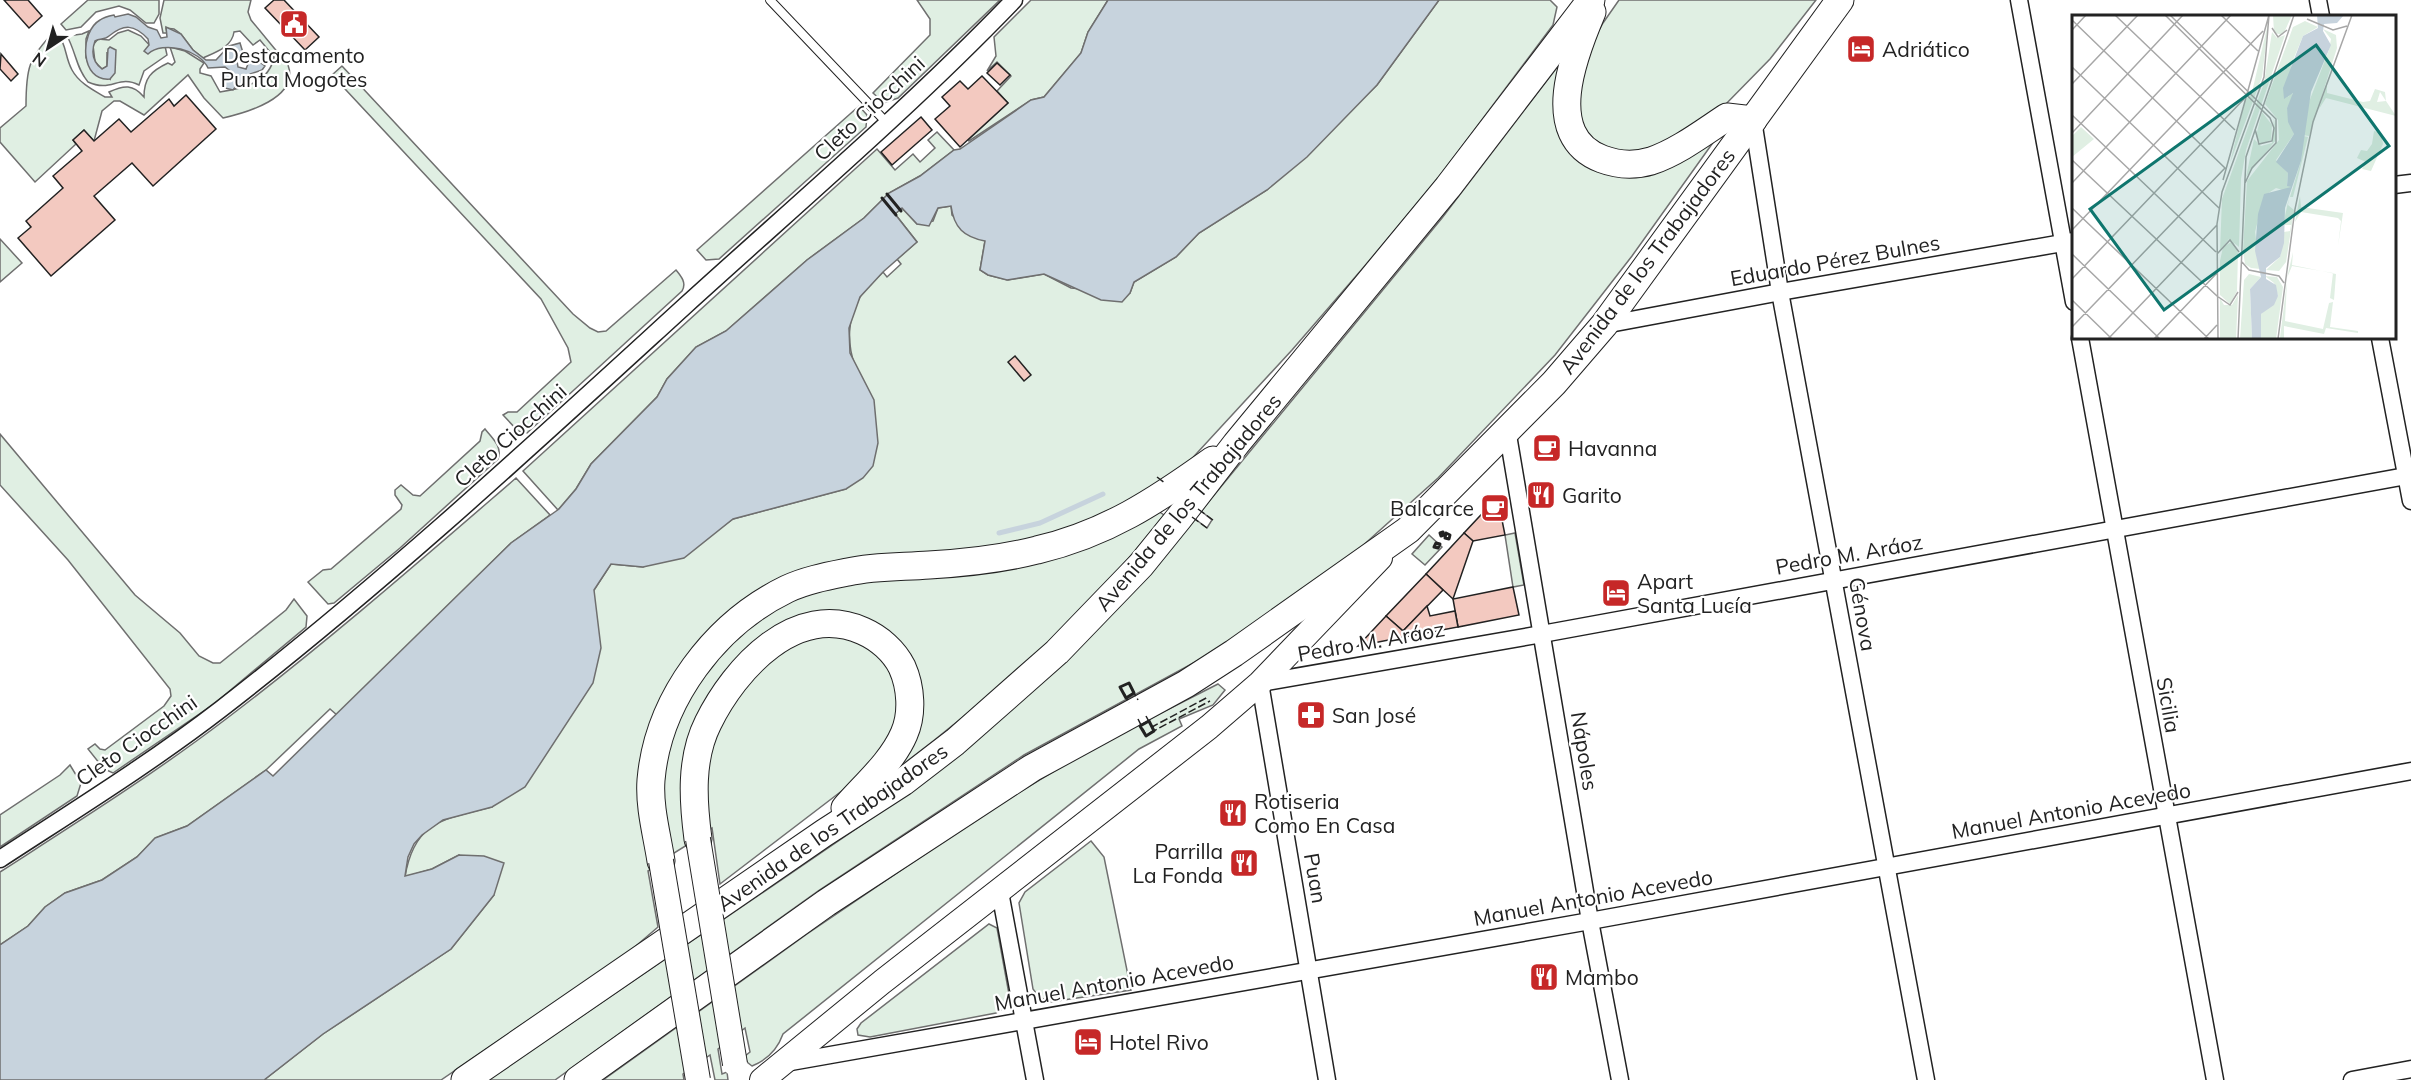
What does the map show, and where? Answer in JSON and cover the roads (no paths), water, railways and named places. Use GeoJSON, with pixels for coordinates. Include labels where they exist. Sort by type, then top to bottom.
{"type":"FeatureCollection","features":[{"type":"Feature","properties":{"kind":"main road","name":"Avenida de los Trabajadores"},"geometry":{"type":"LineString","coordinates":[[465,1080],[824,833],[903,782],[955,742],[1057,652],[1141,565],[1236,444],[1448,187],[1591,0]]}},
{"type":"Feature","properties":{"kind":"main road"},"geometry":{"type":"LineString","coordinates":[[1598,0],[1575,60],[1567,99],[1568,123],[1572,134],[1585,150],[1594,156],[1618,164],[1644,163],[1680,147],[1728,117],[1752,120]]}},
{"type":"Feature","properties":{"kind":"main road","name":"Avenida de los Trabajadores"},"geometry":{"type":"LineString","coordinates":[[762,1080],[1209,727],[1260,683],[1554,383],[1604,325],[1840,0]]}},
{"type":"Feature","properties":{"kind":"main road"},"geometry":{"type":"LineString","coordinates":[[698,1080],[651,800],[651,781],[665,723],[681,689],[702,657],[729,628],[752,609],[789,588],[850,572],[881,567],[1008,557],[1070,541],[1140,510],[1236,444]]}},
{"type":"Feature","properties":{"kind":"main road","name":"Avenida de los Trabajadores"},"geometry":{"type":"LineString","coordinates":[[578,1080],[836,897],[1032,768],[1167,695],[1234,653],[1408,530]]}},
{"type":"Feature","properties":{"kind":"main road"},"geometry":{"type":"LineString","coordinates":[[736,1072],[698,839],[693,800],[696,767],[707,724],[743,670],[758,654],[774,642],[801,628],[829,623],[844,624],[868,633],[891,651],[906,676],[909,703],[905,732],[891,756],[824,833]]}},
{"type":"Feature","properties":{"kind":"street","name":"Cleto Ciocchini"},"geometry":{"type":"LineString","coordinates":[[0,859],[103,792],[220,710],[345,608],[511,465],[886,123],[979,37],[1014,0]]}},
{"type":"Feature","properties":{"kind":"street"},"geometry":{"type":"LineString","coordinates":[[2019,0],[2068,242],[2072,291]]}},
{"type":"Feature","properties":{"kind":"street"},"geometry":{"type":"LineString","coordinates":[[2318,0],[2321,15]]}},
{"type":"Feature","properties":{"kind":"street","name":"Génova"},"geometry":{"type":"LineString","coordinates":[[1752,120],[1780,292],[1926,1080]]}},
{"type":"Feature","properties":{"kind":"street"},"geometry":{"type":"LineString","coordinates":[[2396,185],[2411,183]]}},
{"type":"Feature","properties":{"kind":"street","name":"Eduardo Pérez Bulnes"},"geometry":{"type":"LineString","coordinates":[[1604,325],[2068,242]]}},
{"type":"Feature","properties":{"kind":"street","name":"Sicilia"},"geometry":{"type":"LineString","coordinates":[[2080,339],[2215,1080]]}},
{"type":"Feature","properties":{"kind":"street"},"geometry":{"type":"LineString","coordinates":[[2380,339],[2409,475],[2411,501]]}},
{"type":"Feature","properties":{"kind":"street","name":"Nápoles"},"geometry":{"type":"LineString","coordinates":[[1507,429],[1590,921],[1620,1080]]}},
{"type":"Feature","properties":{"kind":"street","name":"Pedro M. Aráoz"},"geometry":{"type":"LineString","coordinates":[[1260,683],[1542,634],[2409,475]]}},
{"type":"Feature","properties":{"kind":"street","name":"Puan"},"geometry":{"type":"LineString","coordinates":[[1260,683],[1327,1080]]}},
{"type":"Feature","properties":{"kind":"street","name":"Manuel Antonio Acevedo"},"geometry":{"type":"LineString","coordinates":[[782,1064],[1590,921],[2411,771]]}},
{"type":"Feature","properties":{"kind":"street"},"geometry":{"type":"LineString","coordinates":[[1000,892],[1035,1080]]}},
{"type":"Feature","properties":{"kind":"street"},"geometry":{"type":"LineString","coordinates":[[2352,1080],[2411,1069]]}},
{"type":"Feature","properties":{"kind":"lane"},"geometry":{"type":"LineString","coordinates":[[770,0],[886,123]]}},
{"type":"Feature","properties":{"kind":"waterway"},"geometry":{"type":"LineString","coordinates":[[999,533],[1040,523],[1103,494]]}},
{"type":"Feature","properties":{"kind":"place","name":"Destacamento Punta Mogotes"},"geometry":{"type":"Point","coordinates":[294,24]}},
{"type":"Feature","properties":{"kind":"place","name":"Adriático"},"geometry":{"type":"Point","coordinates":[1861,49]}},
{"type":"Feature","properties":{"kind":"place","name":"Havanna"},"geometry":{"type":"Point","coordinates":[1547,448]}},
{"type":"Feature","properties":{"kind":"place","name":"Garito"},"geometry":{"type":"Point","coordinates":[1541,495]}},
{"type":"Feature","properties":{"kind":"place","name":"Balcarce"},"geometry":{"type":"Point","coordinates":[1495,508]}},
{"type":"Feature","properties":{"kind":"place","name":"Apart Santa Lucía"},"geometry":{"type":"Point","coordinates":[1616,593]}},
{"type":"Feature","properties":{"kind":"place","name":"San José"},"geometry":{"type":"Point","coordinates":[1311,715]}},
{"type":"Feature","properties":{"kind":"place","name":"Rotiseria Como En Casa"},"geometry":{"type":"Point","coordinates":[1233,813]}},
{"type":"Feature","properties":{"kind":"place","name":"Parrilla La Fonda"},"geometry":{"type":"Point","coordinates":[1244,863]}},
{"type":"Feature","properties":{"kind":"place","name":"Mambo"},"geometry":{"type":"Point","coordinates":[1544,977]}},
{"type":"Feature","properties":{"kind":"place","name":"Hotel Rivo"},"geometry":{"type":"Point","coordinates":[1088,1042]}}]}
